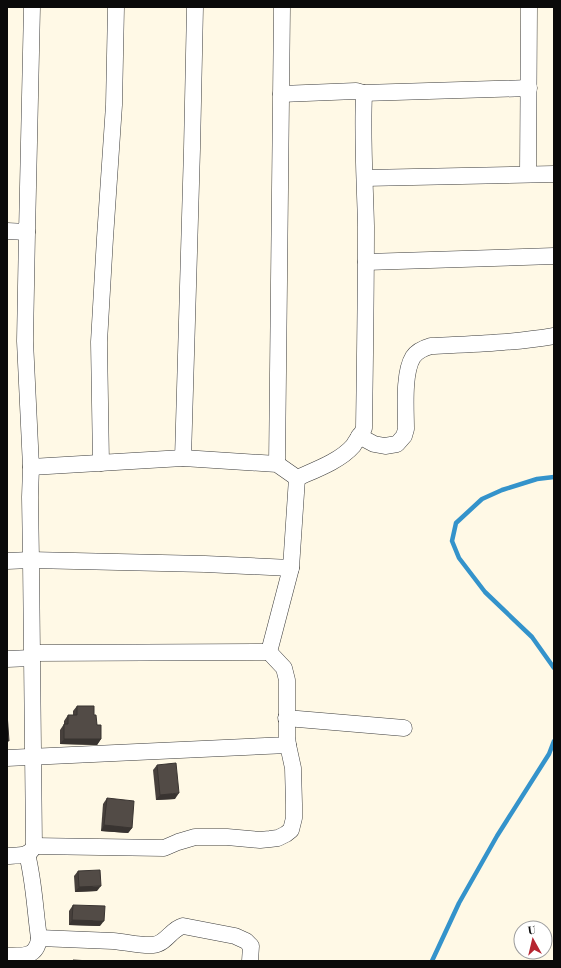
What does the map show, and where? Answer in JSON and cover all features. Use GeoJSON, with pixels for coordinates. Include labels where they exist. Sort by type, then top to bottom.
{"type":"FeatureCollection","features":[{"type":"Feature","properties":{"kind":"street"},"geometry":{"type":"LineString","coordinates":[[7,956],[27,956],[35,950],[39,938],[30,850],[33,756],[30,497],[31,467],[25,341],[32,7]]}},
{"type":"Feature","properties":{"kind":"street"},"geometry":{"type":"LineString","coordinates":[[101,463],[99,342],[114,105],[116,7]]}},
{"type":"Feature","properties":{"kind":"street"},"geometry":{"type":"LineString","coordinates":[[183,458],[192,165],[195,7]]}},
{"type":"Feature","properties":{"kind":"street"},"geometry":{"type":"LineString","coordinates":[[277,464],[282,7]]}},
{"type":"Feature","properties":{"kind":"street"},"geometry":{"type":"LineString","coordinates":[[528,174],[529,7]]}},
{"type":"Feature","properties":{"kind":"street"},"geometry":{"type":"LineString","coordinates":[[281,94],[529,88]]}},
{"type":"Feature","properties":{"kind":"street"},"geometry":{"type":"LineString","coordinates":[[297,478],[328,464],[348,451],[354,445],[364,428],[366,262],[363,93]]}},
{"type":"Feature","properties":{"kind":"street"},"geometry":{"type":"LineString","coordinates":[[365,178],[554,174]]}},
{"type":"Feature","properties":{"kind":"street"},"geometry":{"type":"LineString","coordinates":[[7,231],[27,232]]}},
{"type":"Feature","properties":{"kind":"street"},"geometry":{"type":"LineString","coordinates":[[366,262],[554,256]]}},
{"type":"Feature","properties":{"kind":"street"},"geometry":{"type":"LineString","coordinates":[[359,436],[374,444],[385,446],[397,444],[404,436],[406,429],[409,367],[414,356],[422,349],[431,346],[501,342],[554,336]]}},
{"type":"Feature","properties":{"kind":"street"},"geometry":{"type":"LineString","coordinates":[[31,467],[183,458],[277,464],[297,478]]}},
{"type":"Feature","properties":{"kind":"street"},"geometry":{"type":"LineString","coordinates":[[269,652],[291,568],[297,478]]}},
{"type":"Feature","properties":{"kind":"street"},"geometry":{"type":"LineString","coordinates":[[7,561],[31,560],[205,564],[291,568]]}},
{"type":"Feature","properties":{"kind":"street"},"geometry":{"type":"LineString","coordinates":[[7,658],[32,655],[269,652],[284,668],[287,680],[287,737],[293,768],[294,804],[294,818],[291,830],[278,838],[260,840],[227,837],[195,837],[164,848],[30,850],[7,856]]}},
{"type":"Feature","properties":{"kind":"street"},"geometry":{"type":"LineString","coordinates":[[286,718],[404,728]]}},
{"type":"Feature","properties":{"kind":"street"},"geometry":{"type":"LineString","coordinates":[[7,758],[288,745]]}},
{"type":"Feature","properties":{"kind":"street"},"geometry":{"type":"LineString","coordinates":[[39,938],[114,941],[153,945],[160,943],[178,927],[183,926],[235,936],[246,941],[251,946],[250,961]]}},
{"type":"Feature","properties":{"kind":"building"},"geometry":{"type":"Polygon","coordinates":[[[77,706],[94,706],[94,715],[96,715],[97,725],[101,725],[101,739],[64,739],[64,724],[68,724],[68,715],[77,715],[77,706]]]}},
{"type":"Feature","properties":{"kind":"building"},"geometry":{"type":"Polygon","coordinates":[[[7,713],[9,741],[7,741],[7,713]]]}},
{"type":"Feature","properties":{"kind":"building"},"geometry":{"type":"Polygon","coordinates":[[[176,763],[179,793],[160,795],[157,765],[176,763]]]}},
{"type":"Feature","properties":{"kind":"building"},"geometry":{"type":"Polygon","coordinates":[[[107,798],[134,801],[132,828],[104,825],[107,798]]]}},
{"type":"Feature","properties":{"kind":"building"},"geometry":{"type":"Polygon","coordinates":[[[100,870],[101,886],[79,887],[78,871],[100,870]]]}},
{"type":"Feature","properties":{"kind":"building"},"geometry":{"type":"Polygon","coordinates":[[[73,905],[105,906],[104,921],[72,920],[73,905]]]}},
{"type":"Feature","properties":{"kind":"waterway"},"geometry":{"type":"LineString","coordinates":[[554,477],[537,479],[502,490],[482,499],[456,523],[452,541],[459,558],[485,592],[532,637],[554,668]]}},
{"type":"Feature","properties":{"kind":"waterway"},"geometry":{"type":"LineString","coordinates":[[432,961],[459,903],[497,836],[549,754],[554,741]]}}]}
